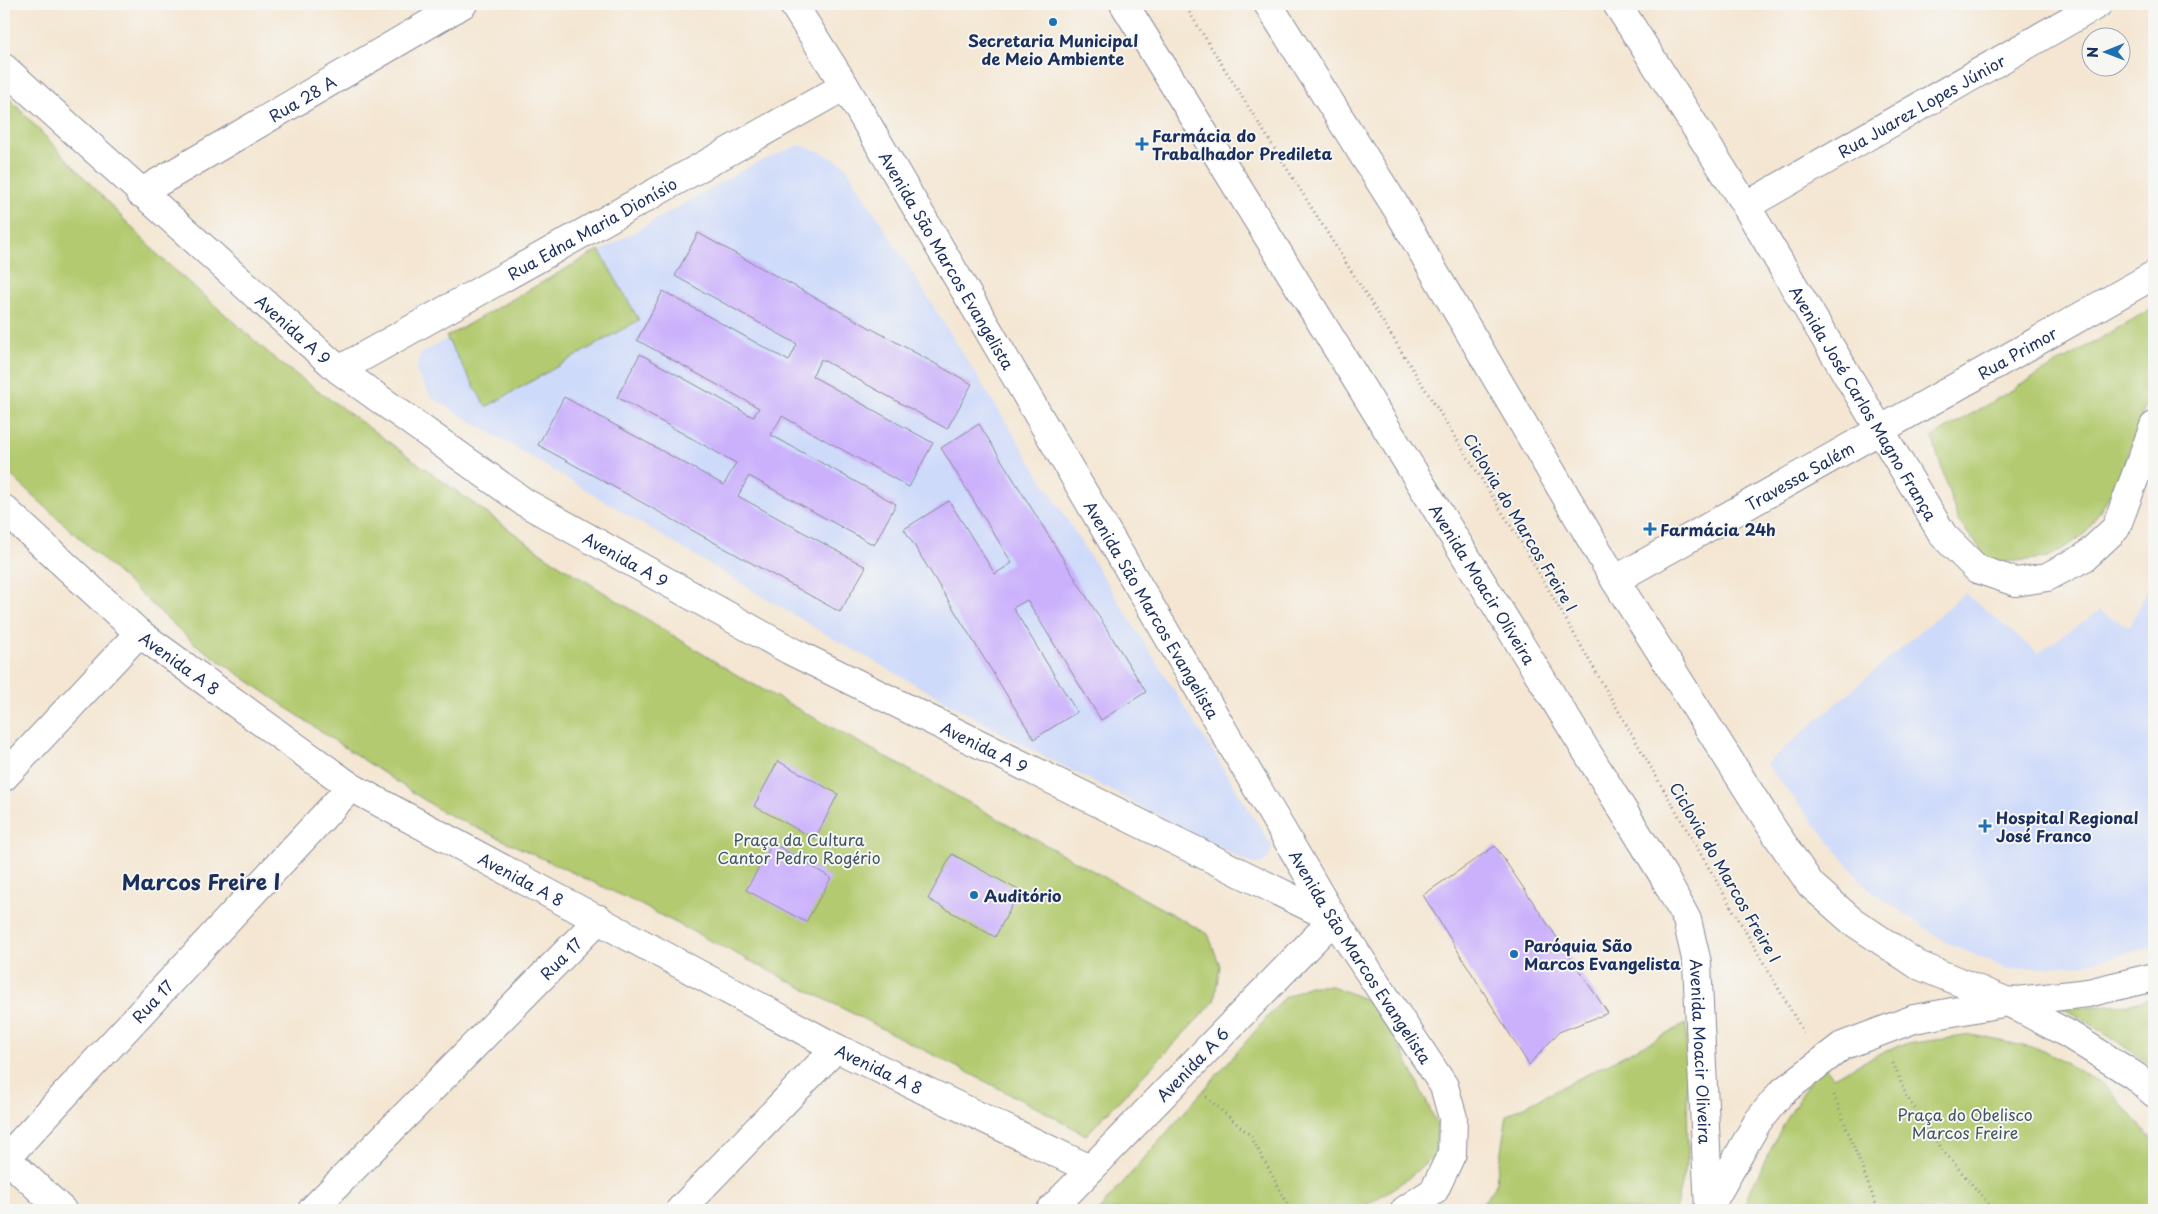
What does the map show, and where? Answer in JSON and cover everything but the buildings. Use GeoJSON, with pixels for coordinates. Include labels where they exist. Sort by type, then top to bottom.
{"type":"FeatureCollection","features":[{"type":"Feature","properties":{"kind":"street","name":"Rua 28 A"},"geometry":{"type":"LineString","coordinates":[[140,193],[464,4]]}},
{"type":"Feature","properties":{"kind":"street","name":"Avenida São Marcos Evangelista"},"geometry":{"type":"LineString","coordinates":[[793,4],[845,86],[1334,919],[1444,1086],[1453,1118],[1452,1153],[1434,1191],[1405,1210]]}},
{"type":"Feature","properties":{"kind":"street","name":"Avenida Moacir Oliveira"},"geometry":{"type":"LineString","coordinates":[[1124,4],[1663,876],[1687,920],[1698,972],[1709,1210]]}},
{"type":"Feature","properties":{"kind":"street"},"geometry":{"type":"LineString","coordinates":[[1268,4],[1396,208],[1615,580],[1776,834],[1811,885],[1852,921],[1918,964],[2008,1002],[2068,1034],[2127,1071],[2154,1093]]}},
{"type":"Feature","properties":{"kind":"street","name":"Avenida José Carlos Magno França"},"geometry":{"type":"LineString","coordinates":[[1617,4],[1746,206],[1882,429],[1944,535],[1977,569],[2016,582],[2047,577],[2085,557],[2116,528],[2154,426]]}},
{"type":"Feature","properties":{"kind":"street","name":"Rua Juarez Lopes Júnior"},"geometry":{"type":"LineString","coordinates":[[1746,206],[2098,4]]}},
{"type":"Feature","properties":{"kind":"street","name":"Avenida A 9"},"geometry":{"type":"LineString","coordinates":[[4,68],[140,193],[339,370],[524,502],[789,650],[1334,919]]}},
{"type":"Feature","properties":{"kind":"street","name":"Rua Edna Maria Dionísio"},"geometry":{"type":"LineString","coordinates":[[339,370],[845,86]]}},
{"type":"Feature","properties":{"kind":"street","name":"Rua Primor"},"geometry":{"type":"LineString","coordinates":[[1882,429],[2154,276]]}},
{"type":"Feature","properties":{"kind":"street","name":"Travessa Salém"},"geometry":{"type":"LineString","coordinates":[[1615,580],[1882,429]]}},
{"type":"Feature","properties":{"kind":"street","name":"Avenida A 8"},"geometry":{"type":"LineString","coordinates":[[4,509],[139,633],[351,787],[836,1048],[1090,1168]]}},
{"type":"Feature","properties":{"kind":"street"},"geometry":{"type":"LineString","coordinates":[[4,777],[139,633]]}},
{"type":"Feature","properties":{"kind":"street","name":"Rua 17"},"geometry":{"type":"LineString","coordinates":[[62,1210],[6,1158],[351,787]]}},
{"type":"Feature","properties":{"kind":"street","name":"Rua 17"},"geometry":{"type":"LineString","coordinates":[[312,1210],[599,919]]}},
{"type":"Feature","properties":{"kind":"street","name":"Avenida A 6"},"geometry":{"type":"LineString","coordinates":[[1051,1210],[1334,919]]}},
{"type":"Feature","properties":{"kind":"street"},"geometry":{"type":"LineString","coordinates":[[1709,1210],[1758,1121],[1781,1093],[1842,1046],[1914,1019],[2008,1002],[2088,993],[2154,977]]}},
{"type":"Feature","properties":{"kind":"street"},"geometry":{"type":"LineString","coordinates":[[680,1210],[836,1048]]}},
{"type":"Feature","properties":{"kind":"path","name":"Ciclovia do Marcos Freire I"},"geometry":{"type":"LineString","coordinates":[[1184,4],[1524,547],[1821,1062],[1878,1210]]}},
{"type":"Feature","properties":{"kind":"path"},"geometry":{"type":"LineString","coordinates":[[1880,1032],[1907,1097],[1945,1153],[1994,1210]]}},
{"type":"Feature","properties":{"kind":"path"},"geometry":{"type":"LineString","coordinates":[[1180,1076],[1250,1135],[1291,1210]]}},
{"type":"Feature","properties":{"kind":"shaded area"},"geometry":{"type":"Polygon","coordinates":[[[799,145],[818,151],[844,164],[1272,846],[1269,858],[1261,864],[1252,864],[1027,747],[827,635],[431,397],[416,371],[420,354],[750,166],[799,145]]]}},
{"type":"Feature","properties":{"kind":"shaded area","name":"Hospital Regional José Franco"},"geometry":{"type":"Polygon","coordinates":[[[2154,576],[2154,947],[2080,965],[2008,969],[1947,943],[1866,887],[1766,764],[1965,593],[2038,653],[2099,611],[2130,627],[2154,576]]]}},
{"type":"Feature","properties":{"kind":"green space","name":"Praça da Cultura Cantor Pedro Rogério"},"geometry":{"type":"Polygon","coordinates":[[[4,93],[159,256],[280,363],[547,557],[740,677],[1208,934],[1220,966],[1214,1002],[1086,1135],[1043,1111],[631,900],[441,811],[323,733],[194,643],[4,469],[4,93]]]}},
{"type":"Feature","properties":{"kind":"green space"},"geometry":{"type":"Polygon","coordinates":[[[599,250],[639,320],[486,407],[446,337],[599,250]]]}},
{"type":"Feature","properties":{"kind":"green space"},"geometry":{"type":"Polygon","coordinates":[[[2154,307],[2154,380],[2119,481],[2084,535],[2047,558],[1992,563],[1958,521],[1932,437],[2154,307]]]}},
{"type":"Feature","properties":{"kind":"green space"},"geometry":{"type":"Polygon","coordinates":[[[1309,986],[1332,986],[1369,1001],[1399,1044],[1437,1124],[1435,1155],[1406,1180],[1359,1210],[1099,1210],[1284,998],[1309,986]]]}},
{"type":"Feature","properties":{"kind":"green space"},"geometry":{"type":"Polygon","coordinates":[[[2154,997],[2154,1067],[2088,1022],[2062,1008],[2131,1004],[2154,997]]]}},
{"type":"Feature","properties":{"kind":"green space"},"geometry":{"type":"Polygon","coordinates":[[[1686,1024],[1688,1154],[1675,1210],[1478,1210],[1495,1187],[1507,1115],[1686,1024]]]}},
{"type":"Feature","properties":{"kind":"green space","name":"Praça do Obelisco Marcos Freire"},"geometry":{"type":"Polygon","coordinates":[[[1972,1035],[2043,1050],[2107,1087],[2154,1141],[2154,1210],[1745,1210],[1747,1197],[1781,1129],[1821,1062],[1833,1077],[1899,1045],[1972,1035]]]}},
{"type":"Feature","properties":{"kind":"place","name":"Secretaria Municipal de Meio Ambiente"},"geometry":{"type":"Point","coordinates":[1053,22]}},
{"type":"Feature","properties":{"kind":"place","name":"Farmácia do Trabalhador Predileta"},"geometry":{"type":"Point","coordinates":[1142,144]}},
{"type":"Feature","properties":{"kind":"place","name":"Farmácia 24h"},"geometry":{"type":"Point","coordinates":[1650,529]}},
{"type":"Feature","properties":{"kind":"place","name":"Hospital Regional José Franco"},"geometry":{"type":"Point","coordinates":[1985,826]}},
{"type":"Feature","properties":{"kind":"place","name":"Auditório"},"geometry":{"type":"Point","coordinates":[974,895]}},
{"type":"Feature","properties":{"kind":"place","name":"Paróquia São Marcos Evangelista"},"geometry":{"type":"Point","coordinates":[1514,954]}},
{"type":"Feature","properties":{"kind":"district","name":"Marcos Freire I"},"geometry":{"type":"Point","coordinates":[201,881]}}]}
